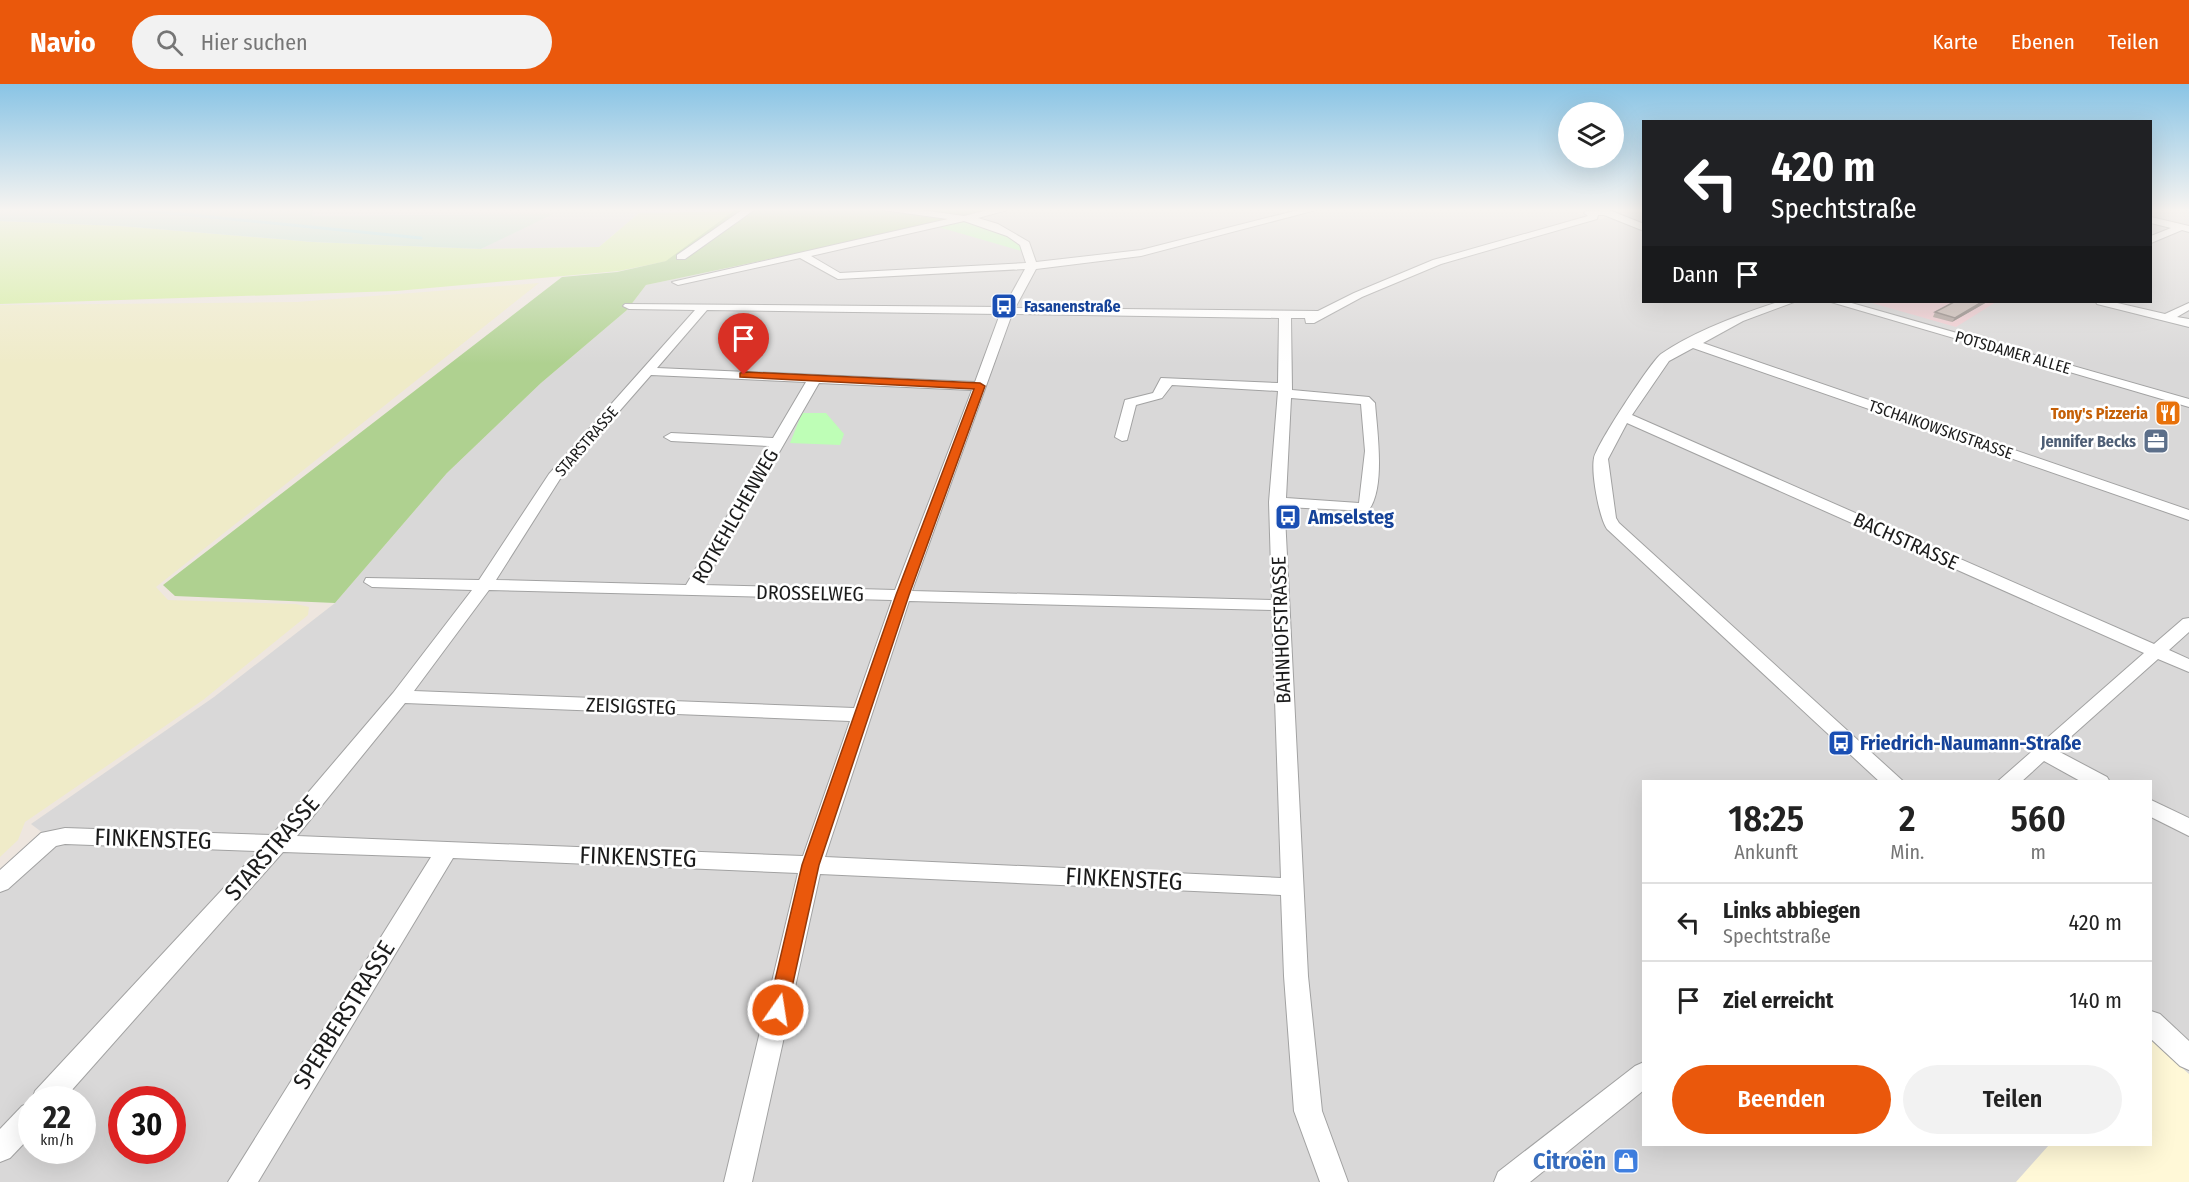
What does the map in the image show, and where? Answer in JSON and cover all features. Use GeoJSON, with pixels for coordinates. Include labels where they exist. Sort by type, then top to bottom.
{"type":"FeatureCollection","features":[{"type":"Feature","properties":{"kind":"street"},"geometry":{"type":"LineString","coordinates":[[678,282],[774,261]]}},
{"type":"Feature","properties":{"kind":"street"},"geometry":{"type":"LineString","coordinates":[[813,261],[838,276],[1087,261]]}},
{"type":"Feature","properties":{"kind":"street"},"geometry":{"type":"LineString","coordinates":[[738,1182],[811,865],[903,595],[1007,312],[1032,266],[1030,261]]}},
{"type":"Feature","properties":{"kind":"street"},"geometry":{"type":"LineString","coordinates":[[629,306],[1007,312],[1284,323],[1320,315],[1440,261]]}},
{"type":"Feature","properties":{"kind":"street"},"geometry":{"type":"LineString","coordinates":[[1785,303],[1739,319],[1664,358],[1624,417],[1601,459],[1608,518],[1612,526],[1892,780]]}},
{"type":"Feature","properties":{"kind":"street","name":"POTSDAMER ALLEE"},"geometry":{"type":"LineString","coordinates":[[1841,303],[2189,403]]}},
{"type":"Feature","properties":{"kind":"street","name":"POTSDAMER ALLEE"},"geometry":{"type":"LineString","coordinates":[[1858,303],[2189,397]]}},
{"type":"Feature","properties":{"kind":"street"},"geometry":{"type":"LineString","coordinates":[[2105,303],[2189,323]]}},
{"type":"Feature","properties":{"kind":"street"},"geometry":{"type":"LineString","coordinates":[[2165,318],[2189,306]]}},
{"type":"Feature","properties":{"kind":"street","name":"STARSTRASSE"},"geometry":{"type":"LineString","coordinates":[[58,1086],[278,843],[400,697],[484,585],[554,477],[703,308]]}},
{"type":"Feature","properties":{"kind":"street"},"geometry":{"type":"LineString","coordinates":[[1284,323],[1320,315]]}},
{"type":"Feature","properties":{"kind":"street","name":"BAHNHOFSTRASSE"},"geometry":{"type":"LineString","coordinates":[[1284,323],[1285,390],[1277,502],[1296,976],[1308,1111],[1334,1182]]}},
{"type":"Feature","properties":{"kind":"street","name":"TSCHAIKOWSKISTRASSE"},"geometry":{"type":"LineString","coordinates":[[1692,343],[2189,515]]}},
{"type":"Feature","properties":{"kind":"street"},"geometry":{"type":"LineString","coordinates":[[649,371],[980,386]]}},
{"type":"Feature","properties":{"kind":"street","name":"ROTKEHLCHENWEG"},"geometry":{"type":"LineString","coordinates":[[692,590],[815,378]]}},
{"type":"Feature","properties":{"kind":"street"},"geometry":{"type":"LineString","coordinates":[[1122,437],[1130,403],[1154,399],[1161,394],[1166,381],[1356,398],[1368,404],[1372,451],[1367,503],[1363,508],[1277,502]]}},
{"type":"Feature","properties":{"kind":"street","name":"BACHSTRASSE"},"geometry":{"type":"LineString","coordinates":[[1624,417],[2189,666]]}},
{"type":"Feature","properties":{"kind":"street","name":"ROTKEHLCHENWEG"},"geometry":{"type":"LineString","coordinates":[[671,437],[778,442]]}},
{"type":"Feature","properties":{"kind":"street"},"geometry":{"type":"LineString","coordinates":[[372,582],[484,585]]}},
{"type":"Feature","properties":{"kind":"street","name":"DROSSELWEG"},"geometry":{"type":"LineString","coordinates":[[484,585],[1280,605]]}},
{"type":"Feature","properties":{"kind":"street"},"geometry":{"type":"LineString","coordinates":[[2009,780],[2189,623]]}},
{"type":"Feature","properties":{"kind":"street","name":"ZEISIGSTEG"},"geometry":{"type":"LineString","coordinates":[[400,697],[861,715]]}},
{"type":"Feature","properties":{"kind":"street"},"geometry":{"type":"LineString","coordinates":[[2042,751],[2096,780]]}},
{"type":"Feature","properties":{"kind":"street"},"geometry":{"type":"LineString","coordinates":[[2152,809],[2189,828]]}},
{"type":"Feature","properties":{"kind":"street","name":"FINKENSTEG"},"geometry":{"type":"LineString","coordinates":[[0,883],[49,839],[65,836],[447,849],[1293,887]]}},
{"type":"Feature","properties":{"kind":"street","name":"SPERBERSTRASSE"},"geometry":{"type":"LineString","coordinates":[[242,1182],[447,849]]}},
{"type":"Feature","properties":{"kind":"street"},"geometry":{"type":"LineString","coordinates":[[2152,1023],[2189,1058]]}},
{"type":"Feature","properties":{"kind":"street"},"geometry":{"type":"LineString","coordinates":[[1508,1182],[1642,1076]]}},
{"type":"Feature","properties":{"kind":"street"},"geometry":{"type":"LineString","coordinates":[[0,1149],[18,1129]]}},
{"type":"Feature","properties":{"kind":"shaded area"},"geometry":{"type":"Polygon","coordinates":[[[759,261],[1642,261],[1642,303],[2152,303],[2152,261],[2189,261],[2189,1182],[0,1182],[0,871],[43,833],[31,824],[214,697],[335,603],[447,473],[541,383],[627,310],[646,285],[759,261]]]}},
{"type":"Feature","properties":{"kind":"shaded area"},"geometry":{"type":"Polygon","coordinates":[[[539,283],[156,587],[168,600],[296,604],[309,607],[308,615],[203,700],[25,822],[18,840],[0,857],[0,305],[297,302],[539,283]]]}},
{"type":"Feature","properties":{"kind":"shaded area"},"geometry":{"type":"Polygon","coordinates":[[[1872,303],[1994,303],[1956,327],[1872,303]]]}},
{"type":"Feature","properties":{"kind":"shaded area"},"geometry":{"type":"Polygon","coordinates":[[[2152,1041],[2189,1074],[2189,1182],[2016,1182],[2048,1146],[2152,1146],[2152,1041]]]}},
{"type":"Feature","properties":{"kind":"green space"},"geometry":{"type":"Polygon","coordinates":[[[0,261],[666,261],[619,271],[396,291],[0,304],[0,261]]]}},
{"type":"Feature","properties":{"kind":"green space"},"geometry":{"type":"Polygon","coordinates":[[[665,261],[759,261],[646,285],[627,310],[541,383],[447,473],[335,603],[175,596],[163,585],[562,277],[617,272],[665,261]]]}},
{"type":"Feature","properties":{"kind":"green space"},"geometry":{"type":"Polygon","coordinates":[[[802,413],[826,413],[844,434],[840,445],[790,443],[802,413]]]}},
{"type":"Feature","properties":{"kind":"building"},"geometry":{"type":"Polygon","coordinates":[[[1952,303],[1980,303],[1955,318],[1935,312],[1952,303]]]}},
{"type":"Feature","properties":{"kind":"place","name":"Fasanenstraße"},"geometry":{"type":"Point","coordinates":[1004,306]}},
{"type":"Feature","properties":{"kind":"place","name":"Tony's Pizzeria"},"geometry":{"type":"Point","coordinates":[2168,413]}},
{"type":"Feature","properties":{"kind":"place","name":"Jennifer Becks"},"geometry":{"type":"Point","coordinates":[2156,441]}},
{"type":"Feature","properties":{"kind":"place","name":"Amselsteg"},"geometry":{"type":"Point","coordinates":[1288,517]}},
{"type":"Feature","properties":{"kind":"place","name":"Friedrich-Naumann-Straße"},"geometry":{"type":"Point","coordinates":[1841,743]}},
{"type":"Feature","properties":{"kind":"place","name":"Citroën"},"geometry":{"type":"Point","coordinates":[1626,1161]}},
{"type":"Feature","properties":{"kind":"route"},"geometry":{"type":"LineString","coordinates":[[744,375],[980,386],[903,595],[811,865],[778,1010]]}}]}
